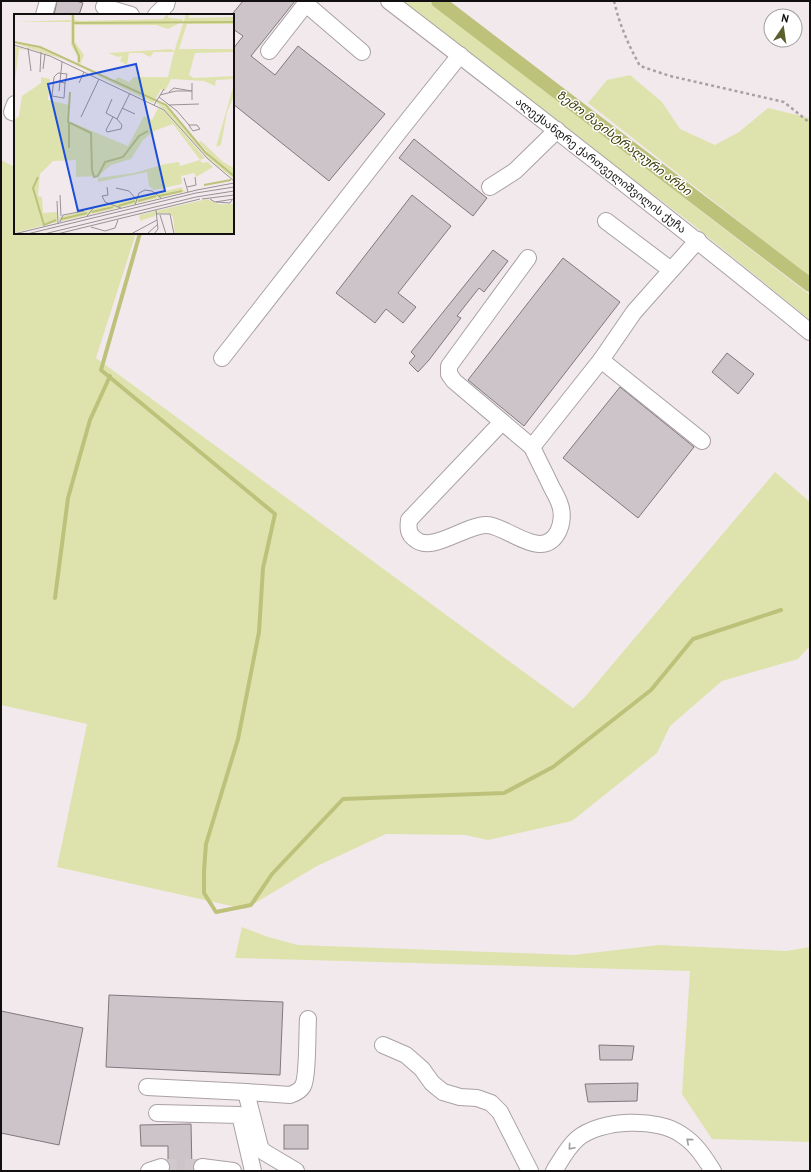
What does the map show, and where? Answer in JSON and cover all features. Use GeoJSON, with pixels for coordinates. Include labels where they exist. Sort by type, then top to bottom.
{"type":"FeatureCollection","features":[{"type":"Feature","properties":{"kind":"street"},"geometry":{"type":"LineString","coordinates":[[44,14],[48,1]]}},
{"type":"Feature","properties":{"kind":"street"},"geometry":{"type":"LineString","coordinates":[[157,14],[166,5],[167,1]]}},
{"type":"Feature","properties":{"kind":"street","name":"ალექსანდრე ქართველიშვილის ქუჩა"},"geometry":{"type":"LineString","coordinates":[[389,1],[698,240],[810,332]]}},
{"type":"Feature","properties":{"kind":"street"},"geometry":{"type":"LineString","coordinates":[[269,51],[307,2],[362,52]]}},
{"type":"Feature","properties":{"kind":"street"},"geometry":{"type":"LineString","coordinates":[[103,8],[127,14]]}},
{"type":"Feature","properties":{"kind":"street"},"geometry":{"type":"LineString","coordinates":[[222,358],[391,141],[460,56]]}},
{"type":"Feature","properties":{"kind":"street"},"geometry":{"type":"LineString","coordinates":[[490,187],[515,171],[557,130]]}},
{"type":"Feature","properties":{"kind":"street"},"geometry":{"type":"LineString","coordinates":[[606,221],[671,270]]}},
{"type":"Feature","properties":{"kind":"street"},"geometry":{"type":"LineString","coordinates":[[532,447],[601,360],[634,312],[655,286],[698,240]]}},
{"type":"Feature","properties":{"kind":"street"},"geometry":{"type":"LineString","coordinates":[[502,422],[409,520],[408,528],[411,536],[417,541],[426,544],[435,542],[480,525],[488,525],[499,528],[533,544],[548,542],[558,533],[562,521],[560,506],[532,447],[454,381],[449,374],[449,366],[454,358],[528,258]]}},
{"type":"Feature","properties":{"kind":"street"},"geometry":{"type":"LineString","coordinates":[[601,360],[702,441]]}},
{"type":"Feature","properties":{"kind":"street"},"geometry":{"type":"LineString","coordinates":[[147,1087],[290,1095],[296,1093],[301,1090],[305,1079],[308,1019]]}},
{"type":"Feature","properties":{"kind":"street"},"geometry":{"type":"LineString","coordinates":[[383,1045],[406,1055],[422,1069],[432,1083],[443,1092],[460,1097],[477,1098],[491,1103],[500,1112],[530,1171]]}},
{"type":"Feature","properties":{"kind":"street"},"geometry":{"type":"LineString","coordinates":[[246,1092],[260,1147],[264,1152],[296,1171]]}},
{"type":"Feature","properties":{"kind":"street"},"geometry":{"type":"LineString","coordinates":[[157,1113],[240,1115],[253,1171]]}},
{"type":"Feature","properties":{"kind":"street"},"geometry":{"type":"LineString","coordinates":[[554,1171],[563,1155],[578,1138],[597,1128],[639,1123],[660,1125],[681,1134],[697,1147],[714,1171]]}},
{"type":"Feature","properties":{"kind":"street"},"geometry":{"type":"LineString","coordinates":[[202,1166],[233,1171]]}},
{"type":"Feature","properties":{"kind":"path"},"geometry":{"type":"LineString","coordinates":[[614,1],[627,43],[640,66],[670,76],[784,102],[810,123]]}},
{"type":"Feature","properties":{"kind":"green space"},"geometry":{"type":"Polygon","coordinates":[[[398,1],[428,1],[810,295],[810,320],[692,224],[398,1]]]}},
{"type":"Feature","properties":{"kind":"green space"},"geometry":{"type":"Polygon","coordinates":[[[630,75],[662,102],[680,129],[715,145],[739,132],[768,108],[810,118],[810,277],[588,103],[607,80],[630,75]]]}},
{"type":"Feature","properties":{"kind":"green space"},"geometry":{"type":"Polygon","coordinates":[[[1,160],[14,166],[14,234],[136,234],[96,358],[573,708],[584,698],[775,472],[810,502],[810,646],[798,659],[722,681],[670,726],[657,753],[572,821],[488,840],[465,835],[386,834],[317,866],[245,909],[57,867],[87,724],[1,705],[1,160]]]}},
{"type":"Feature","properties":{"kind":"green space"},"geometry":{"type":"Polygon","coordinates":[[[242,927],[268,937],[298,945],[574,955],[659,945],[786,951],[810,947],[810,1142],[712,1139],[682,1094],[690,971],[235,958],[242,927]]]}},
{"type":"Feature","properties":{"kind":"building"},"geometry":{"type":"Polygon","coordinates":[[[57,1],[76,1],[83,3],[79,14],[54,14],[57,1]]]}},
{"type":"Feature","properties":{"kind":"building"},"geometry":{"type":"Polygon","coordinates":[[[243,1],[295,1],[251,56],[275,75],[298,46],[385,114],[329,181],[234,105],[234,48],[243,36],[234,30],[233,13],[243,1]]]}},
{"type":"Feature","properties":{"kind":"building"},"geometry":{"type":"Polygon","coordinates":[[[414,139],[487,198],[473,216],[399,158],[414,139]]]}},
{"type":"Feature","properties":{"kind":"building"},"geometry":{"type":"Polygon","coordinates":[[[412,195],[451,226],[398,293],[416,307],[403,323],[386,309],[375,323],[336,293],[412,195]]]}},
{"type":"Feature","properties":{"kind":"building"},"geometry":{"type":"Polygon","coordinates":[[[493,250],[508,261],[484,292],[479,288],[457,316],[461,318],[418,372],[409,363],[415,356],[411,352],[493,250]]]}},
{"type":"Feature","properties":{"kind":"building"},"geometry":{"type":"Polygon","coordinates":[[[563,258],[620,302],[524,426],[468,380],[563,258]]]}},
{"type":"Feature","properties":{"kind":"building"},"geometry":{"type":"Polygon","coordinates":[[[727,353],[754,374],[738,394],[712,372],[727,353]]]}},
{"type":"Feature","properties":{"kind":"building"},"geometry":{"type":"Polygon","coordinates":[[[620,387],[694,447],[638,518],[563,458],[620,387]]]}},
{"type":"Feature","properties":{"kind":"building"},"geometry":{"type":"Polygon","coordinates":[[[109,995],[283,1002],[280,1075],[106,1067],[109,995]]]}},
{"type":"Feature","properties":{"kind":"building"},"geometry":{"type":"Polygon","coordinates":[[[1,1011],[83,1028],[59,1145],[1,1133],[1,1011]]]}},
{"type":"Feature","properties":{"kind":"building"},"geometry":{"type":"Polygon","coordinates":[[[599,1045],[634,1046],[632,1060],[600,1060],[599,1045]]]}},
{"type":"Feature","properties":{"kind":"building"},"geometry":{"type":"Polygon","coordinates":[[[638,1083],[637,1101],[588,1102],[585,1084],[638,1083]]]}},
{"type":"Feature","properties":{"kind":"building"},"geometry":{"type":"Polygon","coordinates":[[[191,1124],[192,1171],[169,1171],[170,1164],[168,1161],[168,1146],[141,1146],[140,1125],[191,1124]]]}},
{"type":"Feature","properties":{"kind":"building"},"geometry":{"type":"Polygon","coordinates":[[[284,1125],[308,1125],[308,1149],[284,1149],[284,1125]]]}},
{"type":"Feature","properties":{"kind":"waterway","name":"ზემო მაგისტრალური არხი"},"geometry":{"type":"LineString","coordinates":[[438,1],[810,285]]}},
{"type":"Feature","properties":{"kind":"waterway"},"geometry":{"type":"LineString","coordinates":[[140,234],[101,370],[275,514],[263,568],[259,632],[238,739],[206,844],[204,893],[216,912],[251,905],[272,874],[343,799],[504,793],[553,767],[651,690],[693,639],[781,610]]}},
{"type":"Feature","properties":{"kind":"waterway"},"geometry":{"type":"LineString","coordinates":[[55,598],[68,498],[90,420],[110,376]]}},
{"type":"Feature","properties":{"kind":"tunnel"},"geometry":{"type":"LineString","coordinates":[[161,1167],[202,1167]]}}]}
